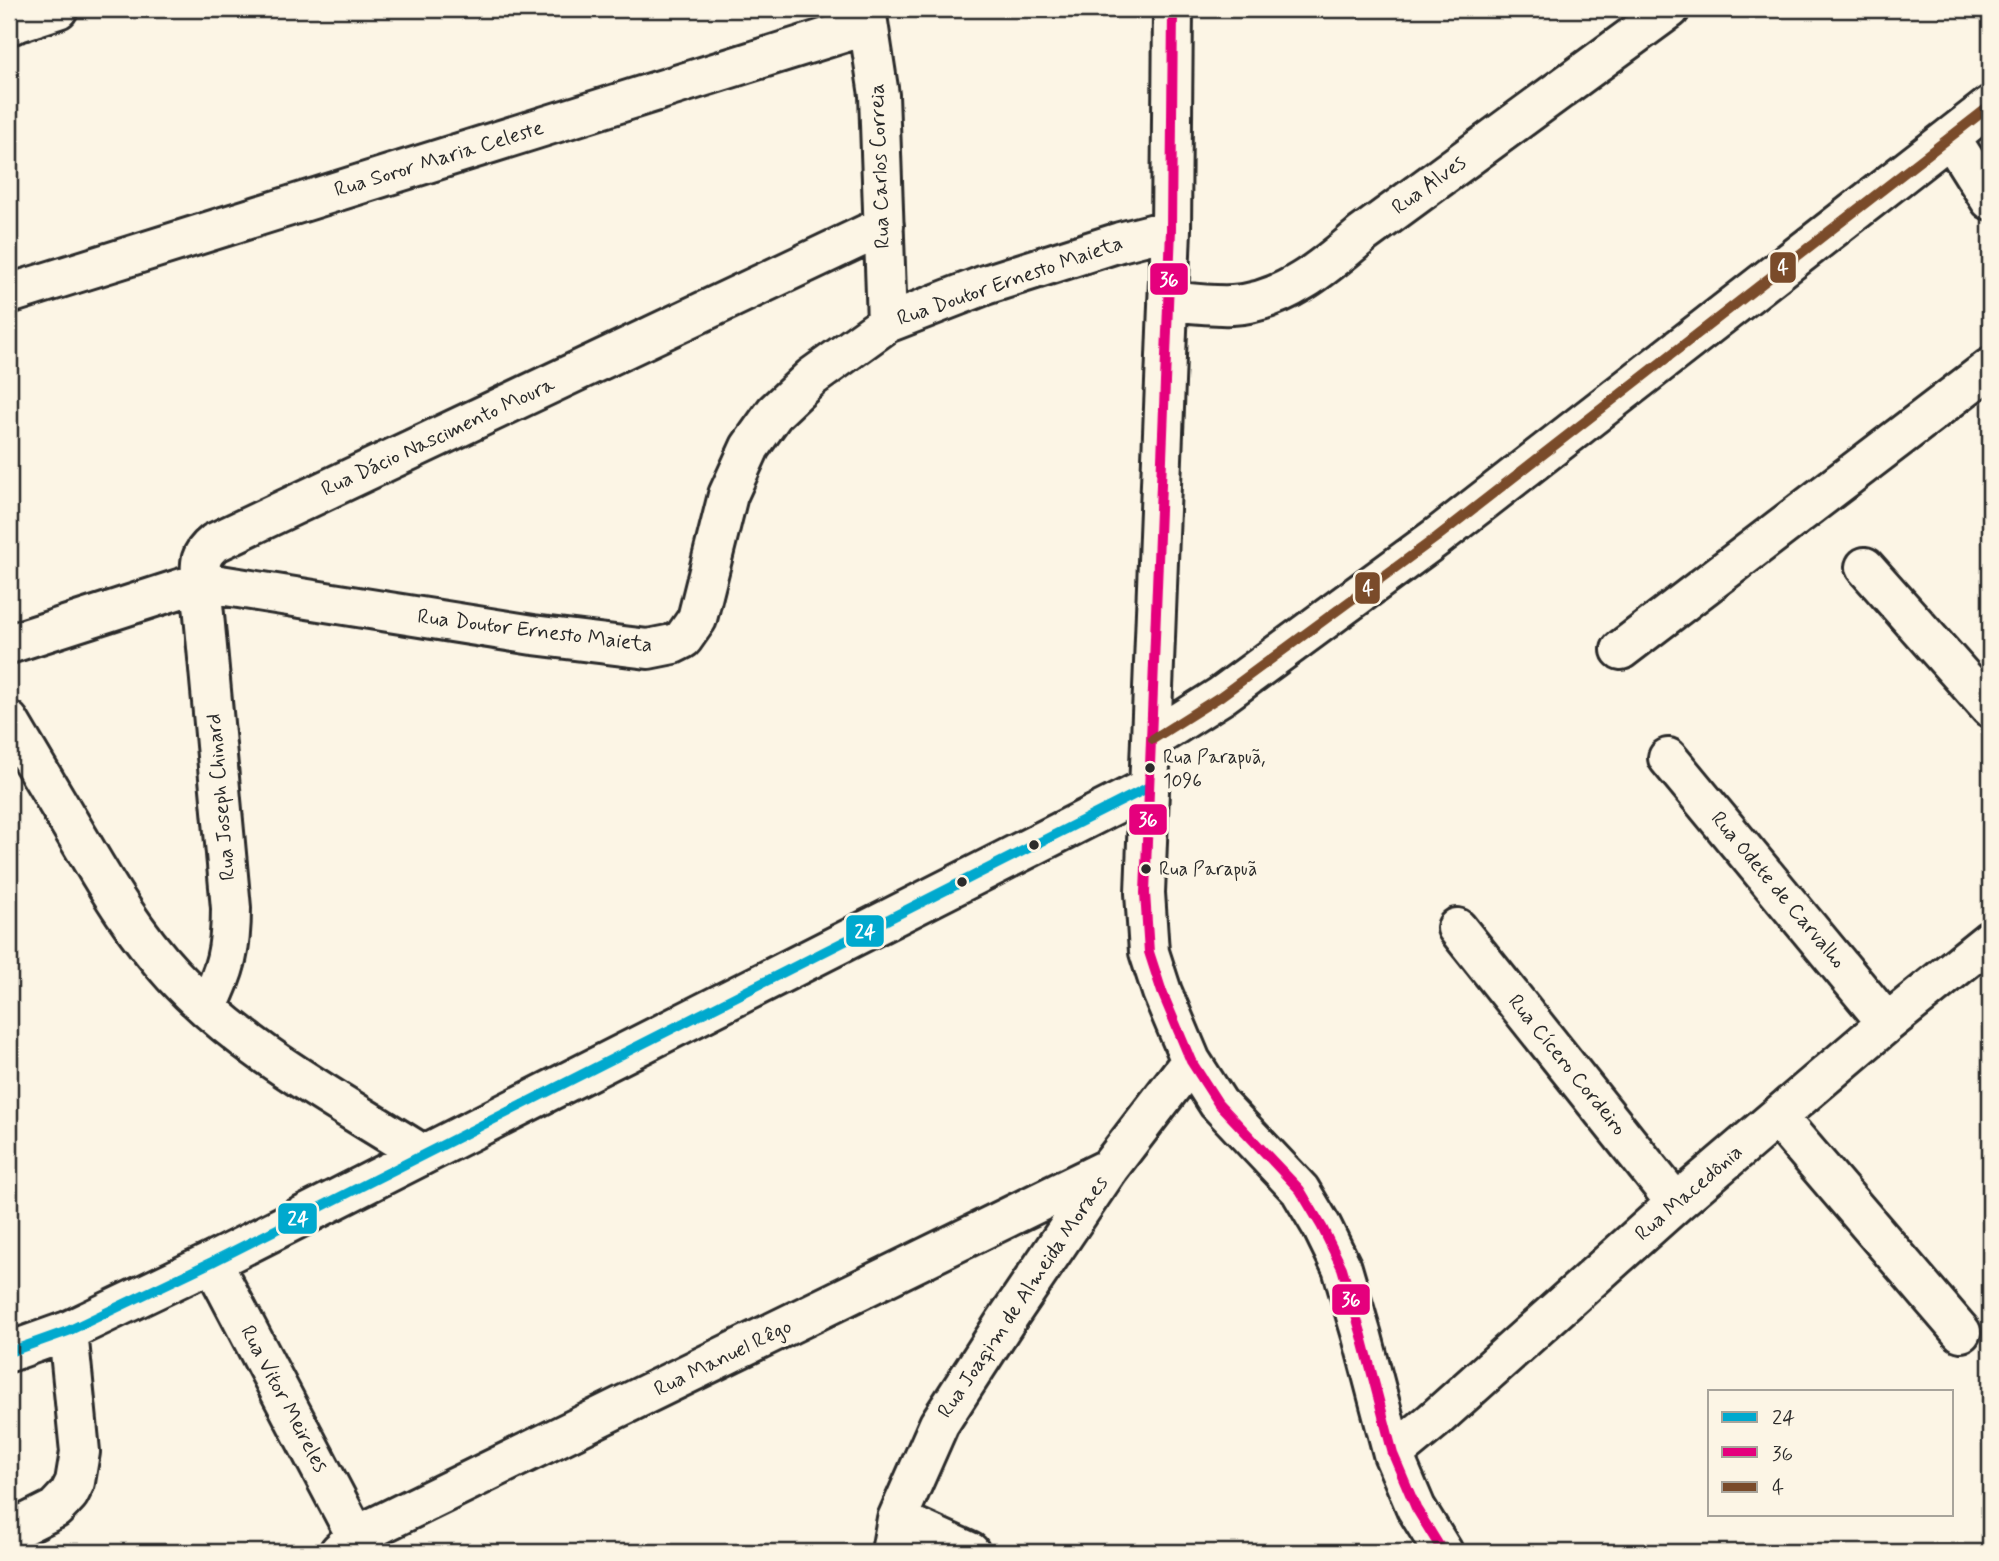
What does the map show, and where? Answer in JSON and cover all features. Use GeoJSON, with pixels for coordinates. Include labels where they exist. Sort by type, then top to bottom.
{"type":"FeatureCollection","features":[{"type":"Feature","properties":{"kind":"street"},"geometry":{"type":"LineString","coordinates":[[9,24],[58,9]]}},
{"type":"Feature","properties":{"kind":"street"},"geometry":{"type":"LineString","coordinates":[[1173,9],[1171,229],[1146,893],[1149,952],[1162,992],[1191,1061],[1218,1103],[1300,1189],[1322,1227],[1342,1268],[1393,1454],[1416,1508],[1443,1552]]}},
{"type":"Feature","properties":{"kind":"street","name":"Rua Alves"},"geometry":{"type":"LineString","coordinates":[[1168,301],[1236,305],[1271,297],[1293,285],[1329,263],[1363,234],[1670,9]]}},
{"type":"Feature","properties":{"kind":"street","name":"Rua Carlos Correia"},"geometry":{"type":"LineString","coordinates":[[867,17],[879,95],[887,323]]}},
{"type":"Feature","properties":{"kind":"street","name":"Rua Soror Maria Celeste"},"geometry":{"type":"LineString","coordinates":[[9,294],[867,17]]}},
{"type":"Feature","properties":{"kind":"street"},"geometry":{"type":"LineString","coordinates":[[1153,739],[1221,696],[1437,537],[1990,106]]}},
{"type":"Feature","properties":{"kind":"street"},"geometry":{"type":"LineString","coordinates":[[1951,138],[1990,200]]}},
{"type":"Feature","properties":{"kind":"street","name":"Rua Dácio Nascimento Moura"},"geometry":{"type":"LineString","coordinates":[[201,582],[200,559],[214,543],[884,226]]}},
{"type":"Feature","properties":{"kind":"street","name":"Rua Doutor Ernesto Maieta"},"geometry":{"type":"LineString","coordinates":[[201,582],[533,635],[648,649],[673,644],[683,639],[697,619],[728,495],[750,447],[775,412],[812,377],[887,323],[985,285],[1120,242],[1171,229]]}},
{"type":"Feature","properties":{"kind":"street"},"geometry":{"type":"LineString","coordinates":[[1621,650],[1990,368]]}},
{"type":"Feature","properties":{"kind":"street"},"geometry":{"type":"LineString","coordinates":[[1865,567],[1990,708]]}},
{"type":"Feature","properties":{"kind":"street"},"geometry":{"type":"LineString","coordinates":[[9,644],[201,582]]}},
{"type":"Feature","properties":{"kind":"street","name":"Rua Joseph Chinard"},"geometry":{"type":"LineString","coordinates":[[201,582],[231,908],[231,940],[223,976],[207,1008]]}},
{"type":"Feature","properties":{"kind":"street"},"geometry":{"type":"LineString","coordinates":[[9,721],[116,901],[174,976],[207,1008],[248,1041],[422,1154]]}},
{"type":"Feature","properties":{"kind":"street","name":"Rua Odete de Carvalho"},"geometry":{"type":"LineString","coordinates":[[1668,758],[1887,1023]]}},
{"type":"Feature","properties":{"kind":"street"},"geometry":{"type":"LineString","coordinates":[[9,1352],[68,1331],[212,1262],[1149,787]]}},
{"type":"Feature","properties":{"kind":"street","name":"Rua Cícero Cordeiro"},"geometry":{"type":"LineString","coordinates":[[1457,928],[1676,1203]]}},
{"type":"Feature","properties":{"kind":"street","name":"Rua Macedônia"},"geometry":{"type":"LineString","coordinates":[[1393,1454],[1444,1412],[1676,1203],[1887,1023],[1985,955]]}},
{"type":"Feature","properties":{"kind":"street","name":"Rua Joaqim de Almeida Moraes"},"geometry":{"type":"LineString","coordinates":[[894,1536],[939,1424],[1110,1168],[1191,1061]]}},
{"type":"Feature","properties":{"kind":"street"},"geometry":{"type":"LineString","coordinates":[[1777,1117],[1961,1332]]}},
{"type":"Feature","properties":{"kind":"street","name":"Rua Manuel Rêgo"},"geometry":{"type":"LineString","coordinates":[[348,1544],[1110,1168]]}},
{"type":"Feature","properties":{"kind":"street","name":"Rua Vitor Meireles"},"geometry":{"type":"LineString","coordinates":[[212,1262],[348,1544]]}},
{"type":"Feature","properties":{"kind":"street"},"geometry":{"type":"LineString","coordinates":[[9,1532],[55,1509],[69,1494],[75,1482],[80,1452],[68,1331]]}},
{"type":"Feature","properties":{"kind":"street"},"geometry":{"type":"LineString","coordinates":[[894,1536],[970,1552]]}},
{"type":"Feature","properties":{"kind":"shaded area"},"geometry":{"type":"Polygon","coordinates":[[[1990,131],[1990,162],[1977,142],[1990,131]]]}},
{"type":"Feature","properties":{"kind":"transit line","name":"36"},"geometry":{"type":"LineString","coordinates":[[1173,9],[1171,229],[1145,893],[1149,952],[1162,992],[1191,1061],[1218,1103],[1300,1190],[1322,1227],[1342,1268],[1393,1454],[1416,1508],[1443,1552]]}},
{"type":"Feature","properties":{"kind":"transit line","name":"4"},"geometry":{"type":"LineString","coordinates":[[1153,739],[1221,696],[1437,537],[1990,106]]}},
{"type":"Feature","properties":{"kind":"transit line","name":"24"},"geometry":{"type":"LineString","coordinates":[[9,1352],[68,1331],[212,1262],[1149,787]]}},
{"type":"Feature","properties":{"kind":"place","name":"Rua Parapuã, 1096"},"geometry":{"type":"Point","coordinates":[1150,768]}},
{"type":"Feature","properties":{"kind":"place","name":"Rua Parapuã"},"geometry":{"type":"Point","coordinates":[1146,869]}}]}
